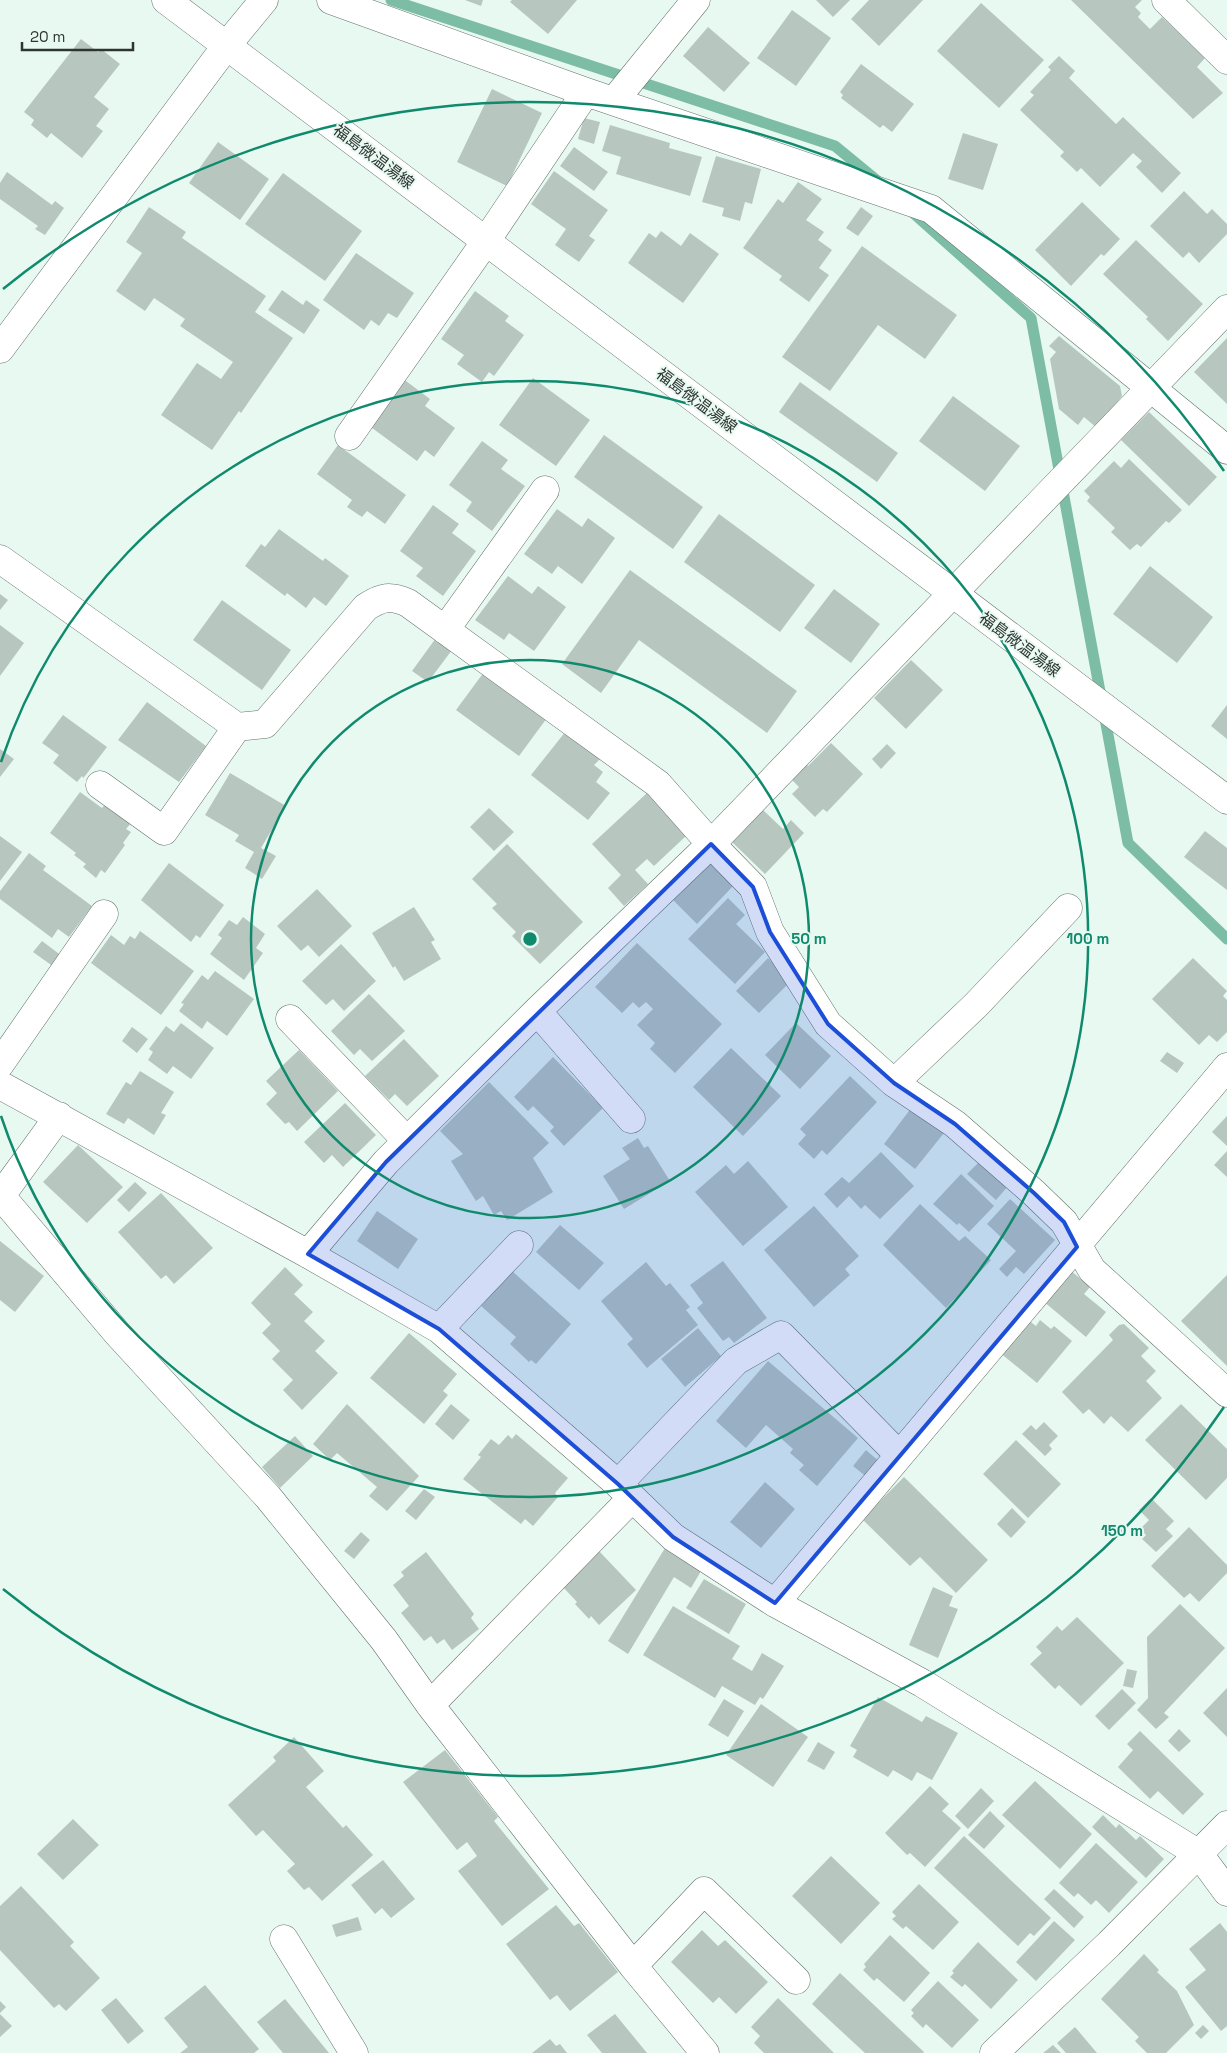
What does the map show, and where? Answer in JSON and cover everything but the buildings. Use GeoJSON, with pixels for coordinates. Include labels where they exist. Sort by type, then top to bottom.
{"type":"FeatureCollection","features":[{"type":"Feature","properties":{"kind":"street","name":"福島微温湯線"},"geometry":{"type":"LineString","coordinates":[[166,0],[1227,800]]}},
{"type":"Feature","properties":{"kind":"street"},"geometry":{"type":"LineString","coordinates":[[0,348],[227,45],[264,0]]}},
{"type":"Feature","properties":{"kind":"street"},"geometry":{"type":"LineString","coordinates":[[331,0],[586,92],[931,209],[1148,388],[1227,450]]}},
{"type":"Feature","properties":{"kind":"street"},"geometry":{"type":"LineString","coordinates":[[614,101],[696,0]]}},
{"type":"Feature","properties":{"kind":"street"},"geometry":{"type":"LineString","coordinates":[[1166,0],[1227,60]]}},
{"type":"Feature","properties":{"kind":"street"},"geometry":{"type":"LineString","coordinates":[[349,436],[486,241],[586,92]]}},
{"type":"Feature","properties":{"kind":"street"},"geometry":{"type":"LineString","coordinates":[[308,1254],[386,1162],[536,1011],[711,844],[953,595],[1148,388],[1227,309]]}},
{"type":"Feature","properties":{"kind":"street"},"geometry":{"type":"LineString","coordinates":[[445,630],[545,490]]}},
{"type":"Feature","properties":{"kind":"street"},"geometry":{"type":"LineString","coordinates":[[0,560],[237,727],[265,724],[366,607],[380,598],[394,597],[408,603],[658,784],[711,844],[753,887],[770,932],[828,1024],[894,1083],[955,1124],[1034,1193],[1064,1222],[1092,1270],[1227,1393]]}},
{"type":"Feature","properties":{"kind":"street"},"geometry":{"type":"LineString","coordinates":[[100,785],[164,832],[237,727]]}},
{"type":"Feature","properties":{"kind":"street"},"geometry":{"type":"LineString","coordinates":[[894,1083],[976,1005],[1068,908]]}},
{"type":"Feature","properties":{"kind":"street"},"geometry":{"type":"LineString","coordinates":[[0,1064],[104,914]]}},
{"type":"Feature","properties":{"kind":"street"},"geometry":{"type":"LineString","coordinates":[[536,1011],[631,1119]]}},
{"type":"Feature","properties":{"kind":"street"},"geometry":{"type":"LineString","coordinates":[[290,1019],[407,1141]]}},
{"type":"Feature","properties":{"kind":"street"},"geometry":{"type":"LineString","coordinates":[[774,1603],[1227,1068]]}},
{"type":"Feature","properties":{"kind":"street"},"geometry":{"type":"LineString","coordinates":[[0,1085],[308,1254],[439,1329],[625,1491],[673,1536],[774,1603],[922,1683],[1199,1854],[1227,1892]]}},
{"type":"Feature","properties":{"kind":"street"},"geometry":{"type":"LineString","coordinates":[[58,1116],[0,1197],[117,1333],[268,1497],[384,1640],[430,1705],[633,1966],[705,2053]]}},
{"type":"Feature","properties":{"kind":"street"},"geometry":{"type":"LineString","coordinates":[[439,1329],[519,1245]]}},
{"type":"Feature","properties":{"kind":"street"},"geometry":{"type":"LineString","coordinates":[[430,1705],[625,1491],[736,1361],[781,1335],[899,1455]]}},
{"type":"Feature","properties":{"kind":"street"},"geometry":{"type":"LineString","coordinates":[[994,2053],[1227,1825]]}},
{"type":"Feature","properties":{"kind":"street"},"geometry":{"type":"LineString","coordinates":[[633,1966],[704,1891],[796,1980]]}},
{"type":"Feature","properties":{"kind":"street"},"geometry":{"type":"LineString","coordinates":[[284,1939],[354,2053]]}},
{"type":"Feature","properties":{"kind":"highlighted area"},"geometry":{"type":"Polygon","coordinates":[[[711,844],[753,887],[770,932],[828,1024],[894,1083],[955,1124],[1034,1193],[1064,1222],[1077,1247],[775,1603],[673,1537],[618,1484],[439,1329],[308,1254],[386,1162],[711,844]]]}},
{"type":"Feature","properties":{"kind":"waterway"},"geometry":{"type":"LineString","coordinates":[[391,0],[835,146],[880,183]]}},
{"type":"Feature","properties":{"kind":"waterway"},"geometry":{"type":"LineString","coordinates":[[912,212],[1031,318],[1128,843],[1227,939]]}}]}
